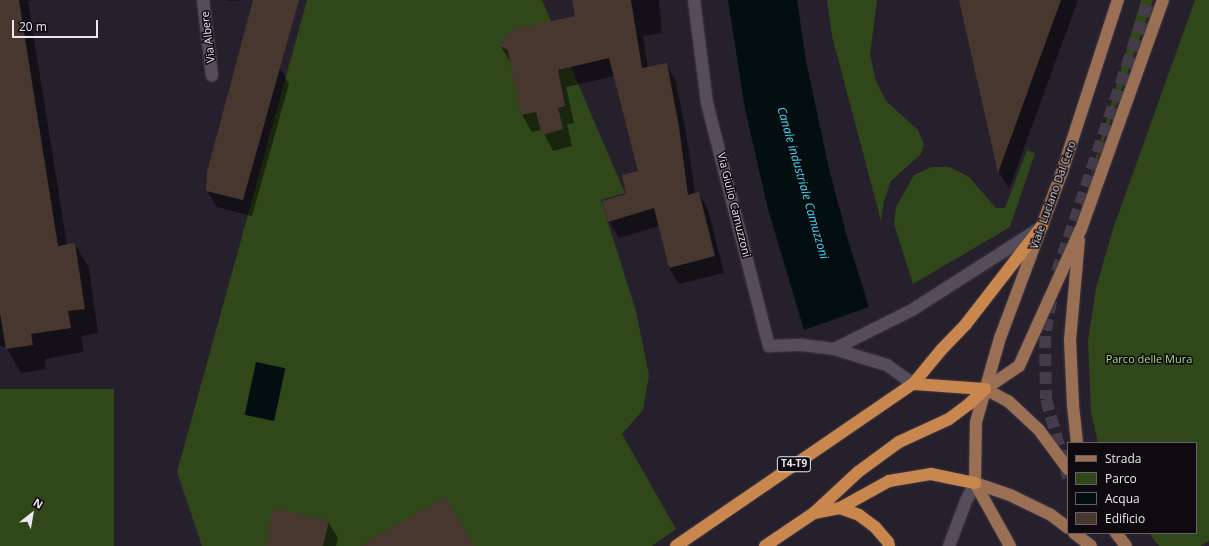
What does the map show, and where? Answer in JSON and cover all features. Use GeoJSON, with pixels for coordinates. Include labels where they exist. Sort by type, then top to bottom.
{"type":"FeatureCollection","features":[{"type":"Feature","properties":{"kind":"highway","name":"T4-T9"},"geometry":{"type":"LineString","coordinates":[[676,546],[913,384],[942,349],[966,324],[1042,226]]}},
{"type":"Feature","properties":{"kind":"highway"},"geometry":{"type":"LineString","coordinates":[[913,384],[985,389]]}},
{"type":"Feature","properties":{"kind":"highway"},"geometry":{"type":"LineString","coordinates":[[765,546],[814,513],[858,472],[898,442],[949,419],[969,404],[985,389]]}},
{"type":"Feature","properties":{"kind":"highway"},"geometry":{"type":"LineString","coordinates":[[814,513],[840,508],[890,481],[931,474],[975,483]]}},
{"type":"Feature","properties":{"kind":"highway"},"geometry":{"type":"LineString","coordinates":[[840,508],[859,515],[875,527],[888,542],[889,546]]}},
{"type":"Feature","properties":{"kind":"main road","name":"Viale Luciano Dal Cero"},"geometry":{"type":"LineString","coordinates":[[1010,546],[975,483],[976,422],[1000,338],[1062,172],[1118,0]]}},
{"type":"Feature","properties":{"kind":"main road"},"geometry":{"type":"LineString","coordinates":[[1067,468],[1039,430],[1008,401],[985,389],[1019,366],[1081,229],[1163,0]]}},
{"type":"Feature","properties":{"kind":"main road"},"geometry":{"type":"LineString","coordinates":[[1077,442],[1073,404],[1070,340],[1081,229]]}},
{"type":"Feature","properties":{"kind":"main road"},"geometry":{"type":"LineString","coordinates":[[975,483],[1017,498],[1051,515],[1067,527]]}},
{"type":"Feature","properties":{"kind":"main road"},"geometry":{"type":"LineString","coordinates":[[1075,534],[1091,546]]}},
{"type":"Feature","properties":{"kind":"main road"},"geometry":{"type":"LineString","coordinates":[[1117,534],[1126,546]]}},
{"type":"Feature","properties":{"kind":"street","name":"Via Albere"},"geometry":{"type":"LineString","coordinates":[[203,0],[212,75]]}},
{"type":"Feature","properties":{"kind":"street","name":"Via Giulio Camuzzoni"},"geometry":{"type":"LineString","coordinates":[[694,0],[708,103],[769,346],[802,346],[834,349],[887,366],[913,384]]}},
{"type":"Feature","properties":{"kind":"street"},"geometry":{"type":"LineString","coordinates":[[834,349],[912,310],[1042,226]]}},
{"type":"Feature","properties":{"kind":"street"},"geometry":{"type":"LineString","coordinates":[[949,546],[966,501],[975,483]]}},
{"type":"Feature","properties":{"kind":"green space"},"geometry":{"type":"Polygon","coordinates":[[[307,0],[542,0],[625,193],[601,200],[636,311],[649,375],[643,410],[622,434],[676,529],[652,546],[202,546],[177,472],[307,0]]]}},
{"type":"Feature","properties":{"kind":"green space"},"geometry":{"type":"Polygon","coordinates":[[[827,0],[877,0],[870,55],[876,81],[886,101],[918,130],[924,144],[921,154],[891,181],[884,201],[881,221],[832,36],[827,0]]]}},
{"type":"Feature","properties":{"kind":"green space"},"geometry":{"type":"Polygon","coordinates":[[[1141,0],[1153,0],[1087,188],[1132,31],[1141,0]]]}},
{"type":"Feature","properties":{"kind":"green space","name":"Parco delle Mura"},"geometry":{"type":"Polygon","coordinates":[[[1195,0],[1209,0],[1209,541],[1200,546],[1159,546],[1150,534],[1197,534],[1197,442],[1098,442],[1091,413],[1088,341],[1096,288],[1113,229],[1195,0]]]}},
{"type":"Feature","properties":{"kind":"green space"},"geometry":{"type":"Polygon","coordinates":[[[1027,150],[1035,153],[1010,227],[913,284],[894,224],[896,207],[914,175],[932,167],[950,167],[969,177],[996,208],[1005,208],[1027,150]]]}},
{"type":"Feature","properties":{"kind":"green space"},"geometry":{"type":"Polygon","coordinates":[[[0,389],[114,389],[114,546],[0,546],[0,389]]]}},
{"type":"Feature","properties":{"kind":"water","name":"Canale industriale Camuzzoni"},"geometry":{"type":"Polygon","coordinates":[[[728,0],[797,0],[806,61],[829,169],[847,237],[869,307],[804,330],[768,209],[745,109],[728,0]]]}},
{"type":"Feature","properties":{"kind":"water"},"geometry":{"type":"Polygon","coordinates":[[[256,362],[285,368],[274,421],[245,415],[256,362]]]}},
{"type":"Feature","properties":{"kind":"building"},"geometry":{"type":"Polygon","coordinates":[[[0,0],[19,0],[58,246],[75,243],[85,309],[68,311],[71,328],[31,334],[33,345],[6,349],[0,313],[0,0]]]}},
{"type":"Feature","properties":{"kind":"building"},"geometry":{"type":"Polygon","coordinates":[[[253,0],[299,0],[243,200],[206,191],[207,172],[253,0]]]}},
{"type":"Feature","properties":{"kind":"building"},"geometry":{"type":"Polygon","coordinates":[[[572,0],[631,0],[642,68],[667,63],[679,127],[688,195],[699,192],[715,256],[669,268],[654,208],[608,222],[602,201],[626,194],[622,175],[638,171],[609,58],[558,70],[565,106],[558,108],[563,129],[542,135],[536,112],[521,115],[508,50],[499,45],[512,30],[575,16],[572,0]]]}},
{"type":"Feature","properties":{"kind":"building"},"geometry":{"type":"Polygon","coordinates":[[[959,0],[1061,0],[998,173],[959,0]]]}},
{"type":"Feature","properties":{"kind":"building"},"geometry":{"type":"Polygon","coordinates":[[[445,497],[474,546],[360,546],[445,497]]]}},
{"type":"Feature","properties":{"kind":"building"},"geometry":{"type":"Polygon","coordinates":[[[274,508],[329,521],[323,546],[265,546],[274,508]]]}},
{"type":"Feature","properties":{"kind":"tunnel"},"geometry":{"type":"LineString","coordinates":[[1057,272],[1149,0]]}},
{"type":"Feature","properties":{"kind":"tunnel"},"geometry":{"type":"LineString","coordinates":[[1051,301],[1045,336],[1046,399],[1067,474]]}}]}
